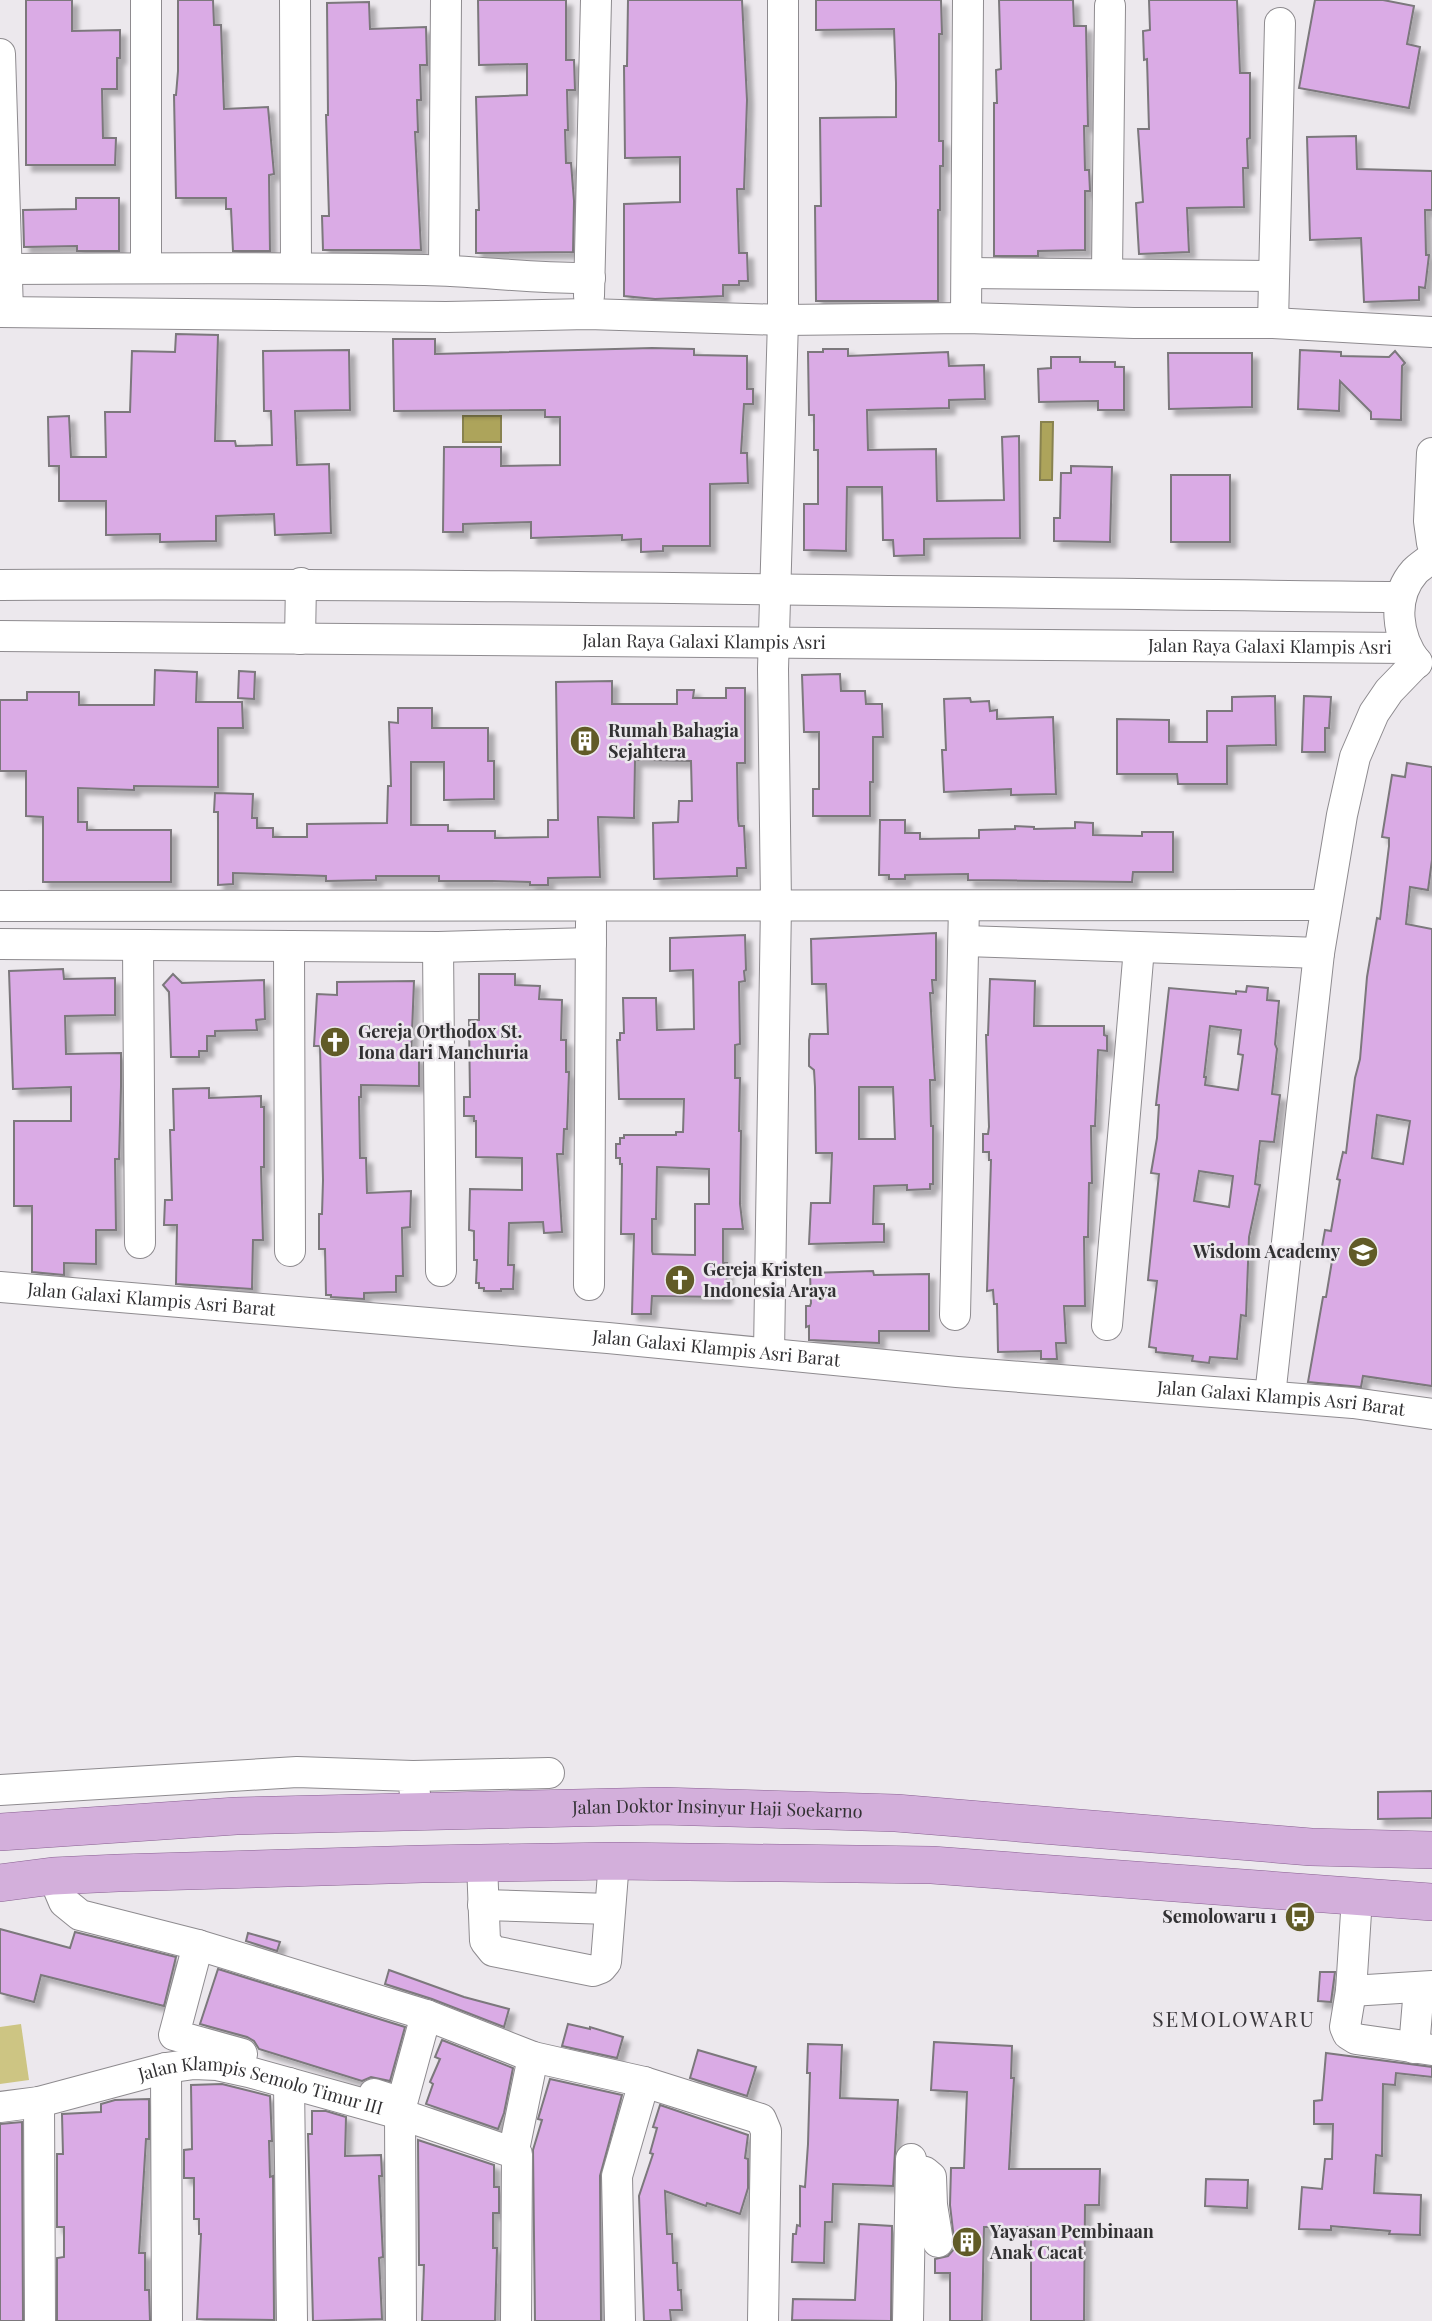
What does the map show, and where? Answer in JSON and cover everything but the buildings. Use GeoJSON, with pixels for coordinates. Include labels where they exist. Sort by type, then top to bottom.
{"type":"FeatureCollection","features":[{"type":"Feature","properties":{"kind":"main road","name":"Jalan Doktor Insinyur Haji Soekarno"},"geometry":{"type":"LineString","coordinates":[[0,1832],[236,1816],[661,1806],[896,1813],[1311,1847],[1432,1850]]}},
{"type":"Feature","properties":{"kind":"main road"},"geometry":{"type":"LineString","coordinates":[[558,1809],[547,1820],[545,1833],[549,1852],[560,1862]]}},
{"type":"Feature","properties":{"kind":"main road"},"geometry":{"type":"LineString","coordinates":[[478,1810],[489,1818],[494,1839],[491,1853],[482,1863]]}},
{"type":"Feature","properties":{"kind":"main road"},"geometry":{"type":"LineString","coordinates":[[0,1883],[53,1876],[482,1863],[614,1861],[932,1865],[1432,1902]]}},
{"type":"Feature","properties":{"kind":"street"},"geometry":{"type":"LineString","coordinates":[[146,0],[146,268]]}},
{"type":"Feature","properties":{"kind":"street"},"geometry":{"type":"LineString","coordinates":[[295,0],[296,267]]}},
{"type":"Feature","properties":{"kind":"street"},"geometry":{"type":"LineString","coordinates":[[444,270],[446,0]]}},
{"type":"Feature","properties":{"kind":"street"},"geometry":{"type":"LineString","coordinates":[[589,314],[596,0]]}},
{"type":"Feature","properties":{"kind":"street"},"geometry":{"type":"LineString","coordinates":[[769,1353],[776,904],[775,642],[782,320],[783,0]]}},
{"type":"Feature","properties":{"kind":"street"},"geometry":{"type":"LineString","coordinates":[[966,318],[968,0]]}},
{"type":"Feature","properties":{"kind":"street"},"geometry":{"type":"LineString","coordinates":[[1107,273],[1110,6]]}},
{"type":"Feature","properties":{"kind":"street"},"geometry":{"type":"LineString","coordinates":[[1273,323],[1280,23]]}},
{"type":"Feature","properties":{"kind":"street"},"geometry":{"type":"LineString","coordinates":[[0,54],[6,269],[4,312],[446,317],[589,314],[782,320],[966,318],[1134,323],[1273,323],[1432,332]]}},
{"type":"Feature","properties":{"kind":"street"},"geometry":{"type":"LineString","coordinates":[[6,269],[296,267],[444,270],[590,278]]}},
{"type":"Feature","properties":{"kind":"street"},"geometry":{"type":"LineString","coordinates":[[967,273],[1274,276]]}},
{"type":"Feature","properties":{"kind":"street"},"geometry":{"type":"LineString","coordinates":[[1432,453],[1429,521],[1432,543]]}},
{"type":"Feature","properties":{"kind":"street"},"geometry":{"type":"LineString","coordinates":[[1270,1396],[1326,905],[1355,757],[1374,713],[1389,691],[1418,662],[1399,623],[1401,597],[1413,573],[1432,557]]}},
{"type":"Feature","properties":{"kind":"street"},"geometry":{"type":"LineString","coordinates":[[300,639],[302,583]]}},
{"type":"Feature","properties":{"kind":"street"},"geometry":{"type":"LineString","coordinates":[[0,585],[302,583],[1401,597]]}},
{"type":"Feature","properties":{"kind":"street","name":"Jalan Raya Galaxi Klampis Asri"},"geometry":{"type":"LineString","coordinates":[[0,636],[775,642],[1418,662]]}},
{"type":"Feature","properties":{"kind":"street"},"geometry":{"type":"LineString","coordinates":[[589,1285],[592,905]]}},
{"type":"Feature","properties":{"kind":"street"},"geometry":{"type":"LineString","coordinates":[[0,906],[1326,905]]}},
{"type":"Feature","properties":{"kind":"street"},"geometry":{"type":"LineString","coordinates":[[955,1315],[964,906]]}},
{"type":"Feature","properties":{"kind":"street"},"geometry":{"type":"LineString","coordinates":[[965,942],[1319,953]]}},
{"type":"Feature","properties":{"kind":"street"},"geometry":{"type":"LineString","coordinates":[[0,944],[438,947],[591,943]]}},
{"type":"Feature","properties":{"kind":"street"},"geometry":{"type":"LineString","coordinates":[[138,945],[140,1243]]}},
{"type":"Feature","properties":{"kind":"street"},"geometry":{"type":"LineString","coordinates":[[289,946],[290,1251]]}},
{"type":"Feature","properties":{"kind":"street"},"geometry":{"type":"LineString","coordinates":[[438,947],[441,1271]]}},
{"type":"Feature","properties":{"kind":"street"},"geometry":{"type":"LineString","coordinates":[[1107,1325],[1139,948]]}},
{"type":"Feature","properties":{"kind":"street","name":"Jalan Galaxi Klampis Asri Barat"},"geometry":{"type":"LineString","coordinates":[[0,1287],[289,1310],[957,1372],[1353,1403],[1432,1413]]}},
{"type":"Feature","properties":{"kind":"street"},"geometry":{"type":"LineString","coordinates":[[0,1790],[297,1772],[413,1776],[549,1773]]}},
{"type":"Feature","properties":{"kind":"street"},"geometry":{"type":"LineString","coordinates":[[413,1776],[417,1813]]}},
{"type":"Feature","properties":{"kind":"street"},"geometry":{"type":"LineString","coordinates":[[482,1863],[485,1941],[493,1951],[593,1971],[606,1962],[614,1861]]}},
{"type":"Feature","properties":{"kind":"street"},"geometry":{"type":"LineString","coordinates":[[53,1876],[64,1902],[80,1915],[198,1945],[426,2015],[533,2057],[645,2082],[755,2115],[765,2126],[763,2321]]}},
{"type":"Feature","properties":{"kind":"street"},"geometry":{"type":"LineString","coordinates":[[1351,1991],[1425,1987],[1423,2049],[1356,2039],[1348,2034],[1345,2027],[1351,1991],[1357,1897]]}},
{"type":"Feature","properties":{"kind":"street"},"geometry":{"type":"LineString","coordinates":[[483,1905],[610,1909]]}},
{"type":"Feature","properties":{"kind":"street"},"geometry":{"type":"LineString","coordinates":[[198,1945],[174,2035],[298,2069],[401,2108]]}},
{"type":"Feature","properties":{"kind":"street"},"geometry":{"type":"LineString","coordinates":[[401,2321],[401,2108],[426,2015]]}},
{"type":"Feature","properties":{"kind":"street"},"geometry":{"type":"LineString","coordinates":[[516,2321],[516,2149],[533,2057]]}},
{"type":"Feature","properties":{"kind":"street","name":"Jalan Klampis Semolo Timur III"},"geometry":{"type":"LineString","coordinates":[[0,2107],[39,2102],[166,2068],[194,2064],[217,2065],[401,2108],[516,2149]]}},
{"type":"Feature","properties":{"kind":"street"},"geometry":{"type":"LineString","coordinates":[[166,2068],[167,2321]]}},
{"type":"Feature","properties":{"kind":"street"},"geometry":{"type":"LineString","coordinates":[[620,2321],[617,2176],[645,2082]]}},
{"type":"Feature","properties":{"kind":"street"},"geometry":{"type":"LineString","coordinates":[[289,2083],[292,2321]]}},
{"type":"Feature","properties":{"kind":"street"},"geometry":{"type":"LineString","coordinates":[[39,2102],[40,2321]]}},
{"type":"Feature","properties":{"kind":"street"},"geometry":{"type":"LineString","coordinates":[[908,2321],[911,2164],[931,2177],[932,2206],[938,2242]]}},
{"type":"Feature","properties":{"kind":"shaded area"},"geometry":{"type":"Polygon","coordinates":[[[463,416],[501,416],[501,442],[463,442],[463,416]]]}},
{"type":"Feature","properties":{"kind":"shaded area"},"geometry":{"type":"Polygon","coordinates":[[[1041,422],[1053,422],[1052,480],[1040,480],[1041,422]]]}},
{"type":"Feature","properties":{"kind":"shaded area"},"geometry":{"type":"Polygon","coordinates":[[[21,2024],[29,2080],[0,2084],[0,2027],[21,2024]]]}},
{"type":"Feature","properties":{"kind":"place","name":"Rumah Bahagia Sejahtera"},"geometry":{"type":"Point","coordinates":[585,741]}},
{"type":"Feature","properties":{"kind":"place","name":"Gereja Orthodox St. Iona dari Manchuria"},"geometry":{"type":"Point","coordinates":[335,1042]}},
{"type":"Feature","properties":{"kind":"place","name":"Wisdom Academy"},"geometry":{"type":"Point","coordinates":[1363,1252]}},
{"type":"Feature","properties":{"kind":"place","name":"Gereja Kristen Indonesia Araya"},"geometry":{"type":"Point","coordinates":[680,1280]}},
{"type":"Feature","properties":{"kind":"place","name":"Semolowaru 1"},"geometry":{"type":"Point","coordinates":[1300,1917]}},
{"type":"Feature","properties":{"kind":"place","name":"Yayasan Pembinaan Anak Cacat"},"geometry":{"type":"Point","coordinates":[967,2242]}},
{"type":"Feature","properties":{"kind":"district","name":"SEMOLOWARU"},"geometry":{"type":"Point","coordinates":[1234,2020]}}]}
